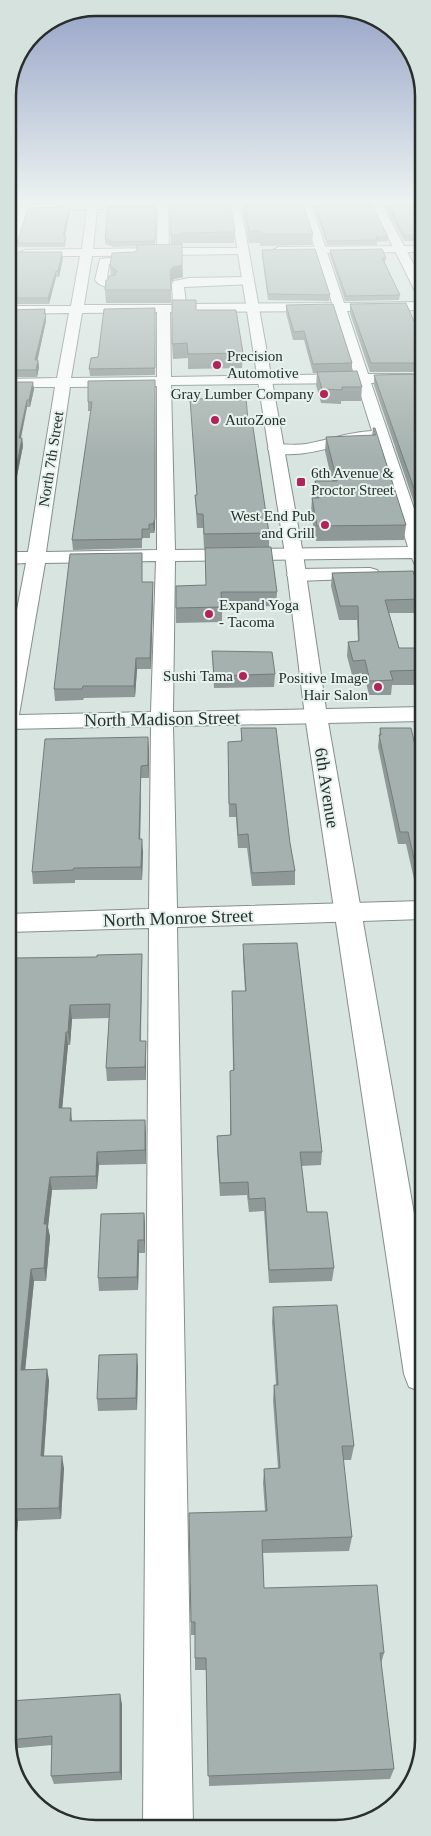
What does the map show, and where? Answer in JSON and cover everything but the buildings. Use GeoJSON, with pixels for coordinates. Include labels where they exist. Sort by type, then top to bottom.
{"type":"FeatureCollection","features":[{"type":"Feature","properties":{"kind":"street","name":"North 7th Street"},"geometry":{"type":"LineString","coordinates":[[16,670],[36,558],[62,383],[80,288]]}},
{"type":"Feature","properties":{"kind":"street"},"geometry":{"type":"LineString","coordinates":[[104,288],[103,292],[122,292]]}},
{"type":"Feature","properties":{"kind":"street"},"geometry":{"type":"LineString","coordinates":[[168,1820],[162,719],[166,555],[163,381],[173,300],[177,288]]}},
{"type":"Feature","properties":{"kind":"street","name":"6th Avenue"},"geometry":{"type":"LineString","coordinates":[[253,288],[253,308],[295,564],[316,716],[415,1325]]}},
{"type":"Feature","properties":{"kind":"street"},"geometry":{"type":"LineString","coordinates":[[334,288],[382,435],[415,546]]}},
{"type":"Feature","properties":{"kind":"street"},"geometry":{"type":"LineString","coordinates":[[16,310],[75,310],[173,300],[253,308],[415,306]]}},
{"type":"Feature","properties":{"kind":"street"},"geometry":{"type":"LineString","coordinates":[[16,383],[415,378]]}},
{"type":"Feature","properties":{"kind":"street"},"geometry":{"type":"LineString","coordinates":[[276,449],[305,449],[356,436],[382,435]]}},
{"type":"Feature","properties":{"kind":"street"},"geometry":{"type":"LineString","coordinates":[[295,564],[359,553],[415,562]]}},
{"type":"Feature","properties":{"kind":"street"},"geometry":{"type":"LineString","coordinates":[[359,553],[364,574]]}},
{"type":"Feature","properties":{"kind":"street"},"geometry":{"type":"LineString","coordinates":[[16,558],[166,555],[295,564],[364,574],[384,574]]}},
{"type":"Feature","properties":{"kind":"street","name":"North Madison Street"},"geometry":{"type":"LineString","coordinates":[[16,722],[415,714]]}},
{"type":"Feature","properties":{"kind":"street","name":"North Monroe Street"},"geometry":{"type":"LineString","coordinates":[[16,923],[415,910]]}},
{"type":"Feature","properties":{"kind":"place","name":"Precision Automotive"},"geometry":{"type":"Point","coordinates":[217,365]}},
{"type":"Feature","properties":{"kind":"place","name":"Gray Lumber Company"},"geometry":{"type":"Point","coordinates":[324,394]}},
{"type":"Feature","properties":{"kind":"place","name":"AutoZone"},"geometry":{"type":"Point","coordinates":[215,420]}},
{"type":"Feature","properties":{"kind":"place","name":"6th Avenue & Proctor Street"},"geometry":{"type":"Point","coordinates":[301,482]}},
{"type":"Feature","properties":{"kind":"place","name":"West End Pub and Grill"},"geometry":{"type":"Point","coordinates":[325,525]}},
{"type":"Feature","properties":{"kind":"place","name":"Expand Yoga - Tacoma"},"geometry":{"type":"Point","coordinates":[209,614]}},
{"type":"Feature","properties":{"kind":"place","name":"Sushi Tama"},"geometry":{"type":"Point","coordinates":[243,676]}},
{"type":"Feature","properties":{"kind":"place","name":"Positive Image Hair Salon"},"geometry":{"type":"Point","coordinates":[378,687]}}]}
